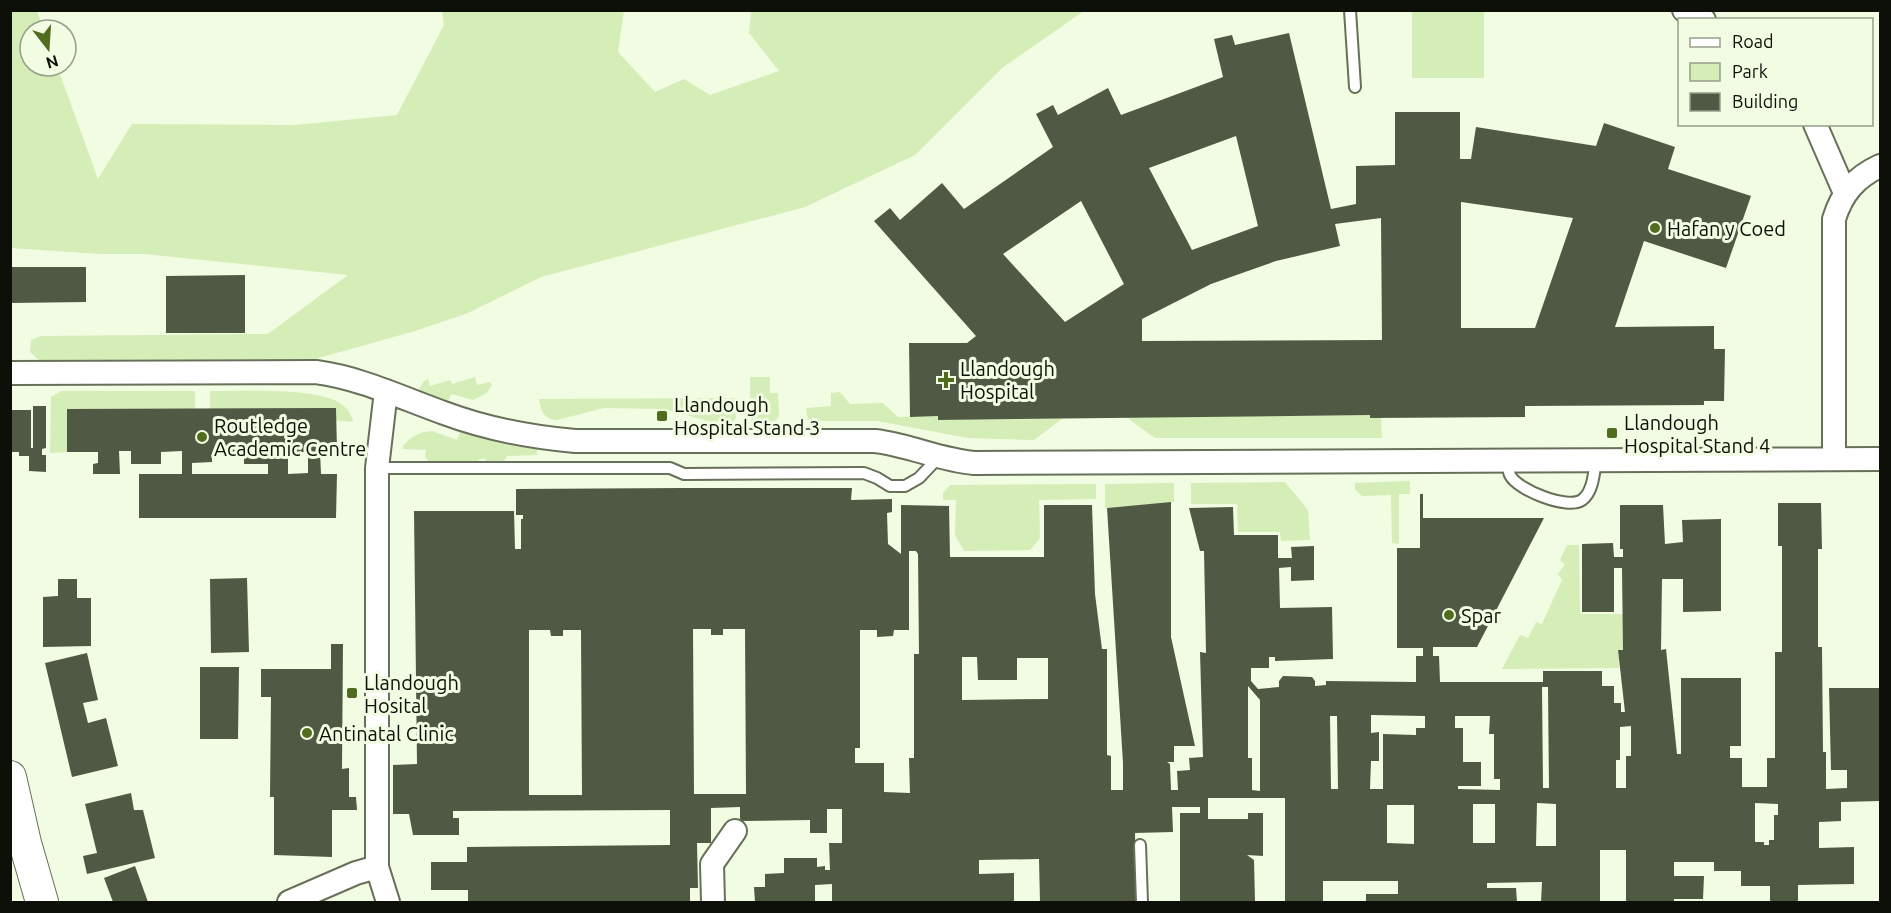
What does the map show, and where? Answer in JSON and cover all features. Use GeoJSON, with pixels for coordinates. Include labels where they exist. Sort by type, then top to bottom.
{"type":"FeatureCollection","features":[{"type":"Feature","properties":{"kind":"main road"},"geometry":{"type":"LineString","coordinates":[[10,777],[27,852],[42,903]]}},
{"type":"Feature","properties":{"kind":"street"},"geometry":{"type":"LineString","coordinates":[[1684,10],[1700,18]]}},
{"type":"Feature","properties":{"kind":"street"},"geometry":{"type":"LineString","coordinates":[[1816,126],[1845,193]]}},
{"type":"Feature","properties":{"kind":"street"},"geometry":{"type":"LineString","coordinates":[[1834,459],[1834,219],[1845,193],[1868,172],[1881,166]]}},
{"type":"Feature","properties":{"kind":"street"},"geometry":{"type":"LineString","coordinates":[[10,373],[216,370],[316,372],[344,377],[471,422],[529,437],[575,441],[875,441],[892,443],[938,458],[975,463],[1881,459]]}},
{"type":"Feature","properties":{"kind":"street"},"geometry":{"type":"LineString","coordinates":[[386,391],[377,468],[377,867],[388,903]]}},
{"type":"Feature","properties":{"kind":"street"},"geometry":{"type":"LineString","coordinates":[[712,903],[712,864],[735,831]]}},
{"type":"Feature","properties":{"kind":"street"},"geometry":{"type":"LineString","coordinates":[[289,903],[356,873],[377,867]]}},
{"type":"Feature","properties":{"kind":"lane"},"geometry":{"type":"LineString","coordinates":[[1350,10],[1355,87]]}},
{"type":"Feature","properties":{"kind":"lane"},"geometry":{"type":"LineString","coordinates":[[377,468],[670,468],[684,474],[864,472],[890,486],[905,486],[919,478],[938,458]]}},
{"type":"Feature","properties":{"kind":"lane"},"geometry":{"type":"LineString","coordinates":[[1508,461],[1509,474],[1516,483],[1531,492],[1570,504],[1582,500],[1589,490],[1594,478],[1596,460]]}},
{"type":"Feature","properties":{"kind":"lane"},"geometry":{"type":"LineString","coordinates":[[1140,845],[1142,903]]}},
{"type":"Feature","properties":{"kind":"green space"},"geometry":{"type":"Polygon","coordinates":[[[10,11],[37,11],[40,18],[18,18],[18,78],[61,78],[98,179],[132,124],[295,125],[397,115],[444,25],[442,11],[624,11],[618,52],[655,92],[684,79],[710,95],[779,71],[749,33],[751,11],[1084,11],[1002,68],[915,155],[805,207],[541,277],[468,313],[415,331],[315,359],[39,360],[30,352],[31,340],[41,336],[268,334],[348,275],[144,254],[100,254],[11,248],[10,11]]]}},
{"type":"Feature","properties":{"kind":"green space"},"geometry":{"type":"Polygon","coordinates":[[[1412,11],[1484,11],[1484,78],[1412,78],[1412,11]]]}},
{"type":"Feature","properties":{"kind":"green space"},"geometry":{"type":"Polygon","coordinates":[[[475,377],[477,385],[490,382],[492,385],[487,393],[473,400],[451,394],[448,401],[419,390],[423,382],[428,379],[430,386],[450,380],[452,384],[475,377]]]}},
{"type":"Feature","properties":{"kind":"green space"},"geometry":{"type":"Polygon","coordinates":[[[750,377],[770,377],[770,393],[778,393],[779,416],[775,421],[752,421],[750,417],[750,377]]]}},
{"type":"Feature","properties":{"kind":"green space"},"geometry":{"type":"Polygon","coordinates":[[[61,391],[195,391],[195,409],[67,452],[50,453],[51,397],[61,391]]]}},
{"type":"Feature","properties":{"kind":"green space"},"geometry":{"type":"Polygon","coordinates":[[[210,391],[272,391],[320,395],[343,405],[353,422],[210,409],[210,391]]]}},
{"type":"Feature","properties":{"kind":"green space"},"geometry":{"type":"Polygon","coordinates":[[[840,392],[850,404],[883,403],[898,417],[938,416],[938,420],[1062,419],[1034,440],[968,438],[877,421],[808,421],[806,408],[831,406],[831,393],[840,392]]]}},
{"type":"Feature","properties":{"kind":"green space"},"geometry":{"type":"Polygon","coordinates":[[[735,398],[736,418],[734,421],[712,422],[664,409],[604,408],[557,420],[544,414],[539,399],[735,398]]]}},
{"type":"Feature","properties":{"kind":"green space"},"geometry":{"type":"Polygon","coordinates":[[[1370,415],[1370,418],[1381,418],[1382,438],[1155,438],[1126,417],[1370,415]]]}},
{"type":"Feature","properties":{"kind":"green space"},"geometry":{"type":"Polygon","coordinates":[[[432,431],[457,440],[460,432],[499,443],[537,449],[537,455],[507,456],[502,464],[488,463],[484,458],[465,465],[455,462],[430,463],[425,457],[426,450],[403,449],[403,446],[413,437],[432,431]]]}},
{"type":"Feature","properties":{"kind":"green space"},"geometry":{"type":"Polygon","coordinates":[[[1410,481],[1410,494],[1399,494],[1399,544],[1392,543],[1391,495],[1362,496],[1355,490],[1355,483],[1410,481]]]}},
{"type":"Feature","properties":{"kind":"green space"},"geometry":{"type":"Polygon","coordinates":[[[1285,482],[1308,510],[1310,540],[1281,541],[1280,532],[1238,532],[1237,504],[1191,504],[1191,483],[1285,482]]]}},
{"type":"Feature","properties":{"kind":"green space"},"geometry":{"type":"Polygon","coordinates":[[[1174,483],[1174,502],[1105,508],[1105,484],[1174,483]]]}},
{"type":"Feature","properties":{"kind":"green space"},"geometry":{"type":"Polygon","coordinates":[[[1096,484],[1096,499],[1039,500],[1040,538],[1030,550],[964,551],[955,535],[956,500],[943,500],[943,493],[950,485],[1096,484]]]}},
{"type":"Feature","properties":{"kind":"green space"},"geometry":{"type":"Polygon","coordinates":[[[1567,545],[1579,545],[1580,614],[1623,614],[1623,650],[1618,650],[1619,668],[1502,669],[1520,635],[1528,638],[1536,622],[1542,624],[1562,580],[1558,574],[1565,564],[1560,560],[1567,545]]]}},
{"type":"Feature","properties":{"kind":"building","name":"Hafan y Coed"},"geometry":{"type":"Polygon","coordinates":[[[1289,33],[1331,209],[1356,204],[1356,166],[1395,165],[1395,112],[1460,112],[1460,159],[1471,159],[1476,127],[1596,146],[1604,123],[1675,147],[1668,169],[1751,196],[1726,268],[1644,241],[1615,327],[1714,326],[1714,349],[1725,349],[1724,401],[1704,401],[1704,405],[1525,406],[1525,417],[1370,418],[1370,415],[938,420],[938,416],[910,417],[909,343],[967,343],[976,336],[874,221],[890,208],[900,220],[942,183],[964,209],[1053,147],[1036,114],[1053,105],[1058,115],[1108,88],[1121,115],[1223,77],[1214,39],[1232,35],[1235,45],[1289,33]],[[1236,136],[1149,168],[1192,250],[1258,226],[1236,136]],[[1081,201],[1003,254],[1065,322],[1124,284],[1081,201]],[[1461,202],[1461,328],[1535,328],[1573,218],[1461,202]],[[1381,218],[1335,224],[1340,246],[1276,261],[1211,284],[1142,319],[1142,341],[1382,340],[1381,218]]]}},
{"type":"Feature","properties":{"kind":"building"},"geometry":{"type":"Polygon","coordinates":[[[10,267],[86,267],[86,302],[10,303],[10,267]]]}},
{"type":"Feature","properties":{"kind":"building"},"geometry":{"type":"Polygon","coordinates":[[[245,275],[245,333],[166,333],[166,276],[245,275]]]}},
{"type":"Feature","properties":{"kind":"building"},"geometry":{"type":"Polygon","coordinates":[[[33,406],[46,406],[46,448],[42,449],[42,455],[46,455],[46,472],[29,471],[29,456],[19,456],[19,452],[10,452],[10,410],[31,410],[31,448],[33,448],[33,406]]]}},
{"type":"Feature","properties":{"kind":"building"},"geometry":{"type":"Polygon","coordinates":[[[336,408],[337,451],[320,452],[321,474],[337,474],[336,518],[139,518],[139,474],[182,474],[182,451],[161,452],[161,464],[131,464],[131,451],[119,451],[120,474],[93,474],[93,464],[98,463],[98,452],[67,452],[67,409],[336,408]],[[212,452],[212,462],[192,463],[192,474],[268,474],[268,464],[244,464],[244,452],[212,452]],[[288,452],[288,474],[308,473],[308,452],[288,452]]]}},
{"type":"Feature","properties":{"kind":"building"},"geometry":{"type":"Polygon","coordinates":[[[852,488],[851,500],[892,499],[892,512],[887,513],[888,544],[901,554],[901,505],[949,506],[950,557],[1044,557],[1044,505],[1092,505],[1095,594],[1102,649],[1107,649],[1107,755],[1111,756],[1111,790],[1123,790],[1123,763],[1107,508],[1171,502],[1171,637],[1195,746],[1174,746],[1174,762],[1167,762],[1170,764],[1171,790],[1178,790],[1177,771],[1190,770],[1189,758],[1203,757],[1200,652],[1206,653],[1204,551],[1200,551],[1189,508],[1233,507],[1234,535],[1278,535],[1278,558],[1292,558],[1291,547],[1314,546],[1314,580],[1291,581],[1291,567],[1279,568],[1280,608],[1332,607],[1333,659],[1275,661],[1275,657],[1269,657],[1269,668],[1251,668],[1251,681],[1258,689],[1279,687],[1279,681],[1283,676],[1312,677],[1315,686],[1326,685],[1326,681],[1416,682],[1416,656],[1423,656],[1423,648],[1397,648],[1397,548],[1420,548],[1420,494],[1423,494],[1423,518],[1544,518],[1477,647],[1433,647],[1433,656],[1439,656],[1440,682],[1543,682],[1543,671],[1602,671],[1602,686],[1614,686],[1614,703],[1621,703],[1621,712],[1625,712],[1618,650],[1623,650],[1622,568],[1614,568],[1614,612],[1582,612],[1582,544],[1613,543],[1614,557],[1623,557],[1623,549],[1620,549],[1620,505],[1663,505],[1665,544],[1683,542],[1682,520],[1721,519],[1721,611],[1683,612],[1683,579],[1662,579],[1661,650],[1666,649],[1677,754],[1681,754],[1681,678],[1741,678],[1741,746],[1730,746],[1730,758],[1742,758],[1742,787],[1767,787],[1767,758],[1775,758],[1775,652],[1782,652],[1782,546],[1778,546],[1778,503],[1821,503],[1822,549],[1818,549],[1818,647],[1822,647],[1823,752],[1826,752],[1826,789],[1847,788],[1847,770],[1831,770],[1829,688],[1880,688],[1880,801],[1841,802],[1841,821],[1819,822],[1819,848],[1854,847],[1854,884],[1798,885],[1798,902],[1770,902],[1770,886],[1741,886],[1741,871],[1714,871],[1714,862],[1674,862],[1674,876],[1704,876],[1703,899],[1674,899],[1674,902],[1626,902],[1626,850],[1600,850],[1600,902],[1541,902],[1542,882],[1487,883],[1487,888],[1516,888],[1517,902],[1366,902],[1366,894],[1398,894],[1398,881],[1323,881],[1323,902],[1285,902],[1285,798],[1208,798],[1208,819],[1248,819],[1248,813],[1263,813],[1263,856],[1247,855],[1254,860],[1255,902],[1180,902],[1180,813],[1200,813],[1200,807],[1172,807],[1173,832],[1135,833],[1136,902],[1040,902],[1039,859],[979,860],[979,874],[1014,873],[1014,902],[832,902],[832,884],[815,885],[815,902],[755,902],[754,887],[765,887],[765,874],[784,873],[784,858],[817,858],[817,867],[825,866],[825,870],[830,870],[829,843],[842,843],[842,809],[827,809],[827,833],[810,833],[810,820],[740,821],[740,807],[711,808],[711,843],[697,843],[698,888],[690,888],[690,902],[468,902],[468,890],[431,890],[431,862],[467,862],[467,847],[670,845],[670,810],[453,811],[453,818],[459,818],[459,835],[413,835],[409,814],[393,814],[393,765],[417,764],[414,511],[514,511],[515,549],[521,549],[523,515],[516,515],[516,489],[852,488]],[[909,551],[909,630],[894,630],[893,636],[877,637],[877,630],[860,630],[860,748],[855,748],[855,763],[884,763],[884,792],[910,793],[909,758],[914,758],[914,654],[919,654],[918,554],[916,551],[909,551]],[[693,629],[694,794],[746,794],[745,629],[723,629],[723,635],[711,635],[711,629],[693,629]],[[529,630],[529,795],[582,795],[581,630],[563,630],[563,636],[551,636],[550,630],[529,630]],[[962,657],[962,700],[1048,699],[1048,658],[1017,658],[1017,680],[978,680],[977,657],[962,657]],[[1248,686],[1248,758],[1252,758],[1252,790],[1260,791],[1260,700],[1248,686]],[[1542,687],[1543,788],[1549,788],[1548,687],[1542,687]],[[1371,715],[1371,733],[1379,732],[1379,761],[1371,761],[1370,789],[1383,789],[1383,734],[1416,735],[1416,728],[1425,728],[1425,716],[1371,715]],[[1330,716],[1331,789],[1338,789],[1337,716],[1330,716]],[[1455,716],[1455,728],[1463,728],[1463,762],[1481,762],[1481,786],[1458,786],[1458,789],[1500,790],[1500,779],[1494,779],[1494,734],[1489,734],[1490,716],[1455,716]],[[1631,726],[1620,727],[1620,760],[1616,760],[1616,788],[1626,788],[1626,756],[1631,756],[1631,726]],[[1537,803],[1536,846],[1556,846],[1556,804],[1537,803]],[[1755,803],[1755,842],[1764,842],[1764,845],[1769,845],[1769,840],[1774,840],[1774,815],[1778,815],[1778,804],[1755,803]],[[1473,804],[1473,843],[1495,843],[1495,804],[1473,804]],[[1387,805],[1387,843],[1414,844],[1414,805],[1387,805]]]}},
{"type":"Feature","properties":{"kind":"building"},"geometry":{"type":"Polygon","coordinates":[[[247,578],[249,652],[211,653],[210,579],[247,578]]]}},
{"type":"Feature","properties":{"kind":"building"},"geometry":{"type":"Polygon","coordinates":[[[58,579],[77,579],[77,598],[91,598],[91,646],[43,647],[43,597],[58,596],[58,579]]]}},
{"type":"Feature","properties":{"kind":"building","name":"Antinatal Clinic"},"geometry":{"type":"Polygon","coordinates":[[[331,644],[343,644],[342,769],[349,768],[349,797],[356,797],[357,810],[332,810],[332,857],[274,855],[274,797],[270,797],[271,697],[261,697],[261,669],[331,669],[331,644]]]}},
{"type":"Feature","properties":{"kind":"building"},"geometry":{"type":"Polygon","coordinates":[[[87,653],[98,700],[83,703],[88,723],[106,718],[118,766],[72,777],[45,663],[87,653]]]}},
{"type":"Feature","properties":{"kind":"building"},"geometry":{"type":"Polygon","coordinates":[[[200,667],[239,667],[238,739],[200,739],[200,667]]]}},
{"type":"Feature","properties":{"kind":"building"},"geometry":{"type":"Polygon","coordinates":[[[131,793],[134,810],[143,810],[155,858],[87,874],[83,856],[97,853],[85,804],[131,793]]]}},
{"type":"Feature","properties":{"kind":"building"},"geometry":{"type":"Polygon","coordinates":[[[135,866],[148,902],[113,902],[104,878],[135,866]]]}},
{"type":"Feature","properties":{"kind":"place","name":"Hafan y Coed"},"geometry":{"type":"Point","coordinates":[1655,228]}},
{"type":"Feature","properties":{"kind":"place","name":"Llandough Hospital"},"geometry":{"type":"Point","coordinates":[946,380]}},
{"type":"Feature","properties":{"kind":"place","name":"Llandough Hospital Stand 3"},"geometry":{"type":"Point","coordinates":[662,416]}},
{"type":"Feature","properties":{"kind":"place","name":"Llandough Hospital Stand 4"},"geometry":{"type":"Point","coordinates":[1612,433]}},
{"type":"Feature","properties":{"kind":"place","name":"Routledge Academic Centre"},"geometry":{"type":"Point","coordinates":[202,437]}},
{"type":"Feature","properties":{"kind":"place","name":"Spar"},"geometry":{"type":"Point","coordinates":[1449,615]}},
{"type":"Feature","properties":{"kind":"place","name":"Llandough Hosital"},"geometry":{"type":"Point","coordinates":[352,693]}},
{"type":"Feature","properties":{"kind":"place","name":"Antinatal Clinic"},"geometry":{"type":"Point","coordinates":[307,733]}}]}
